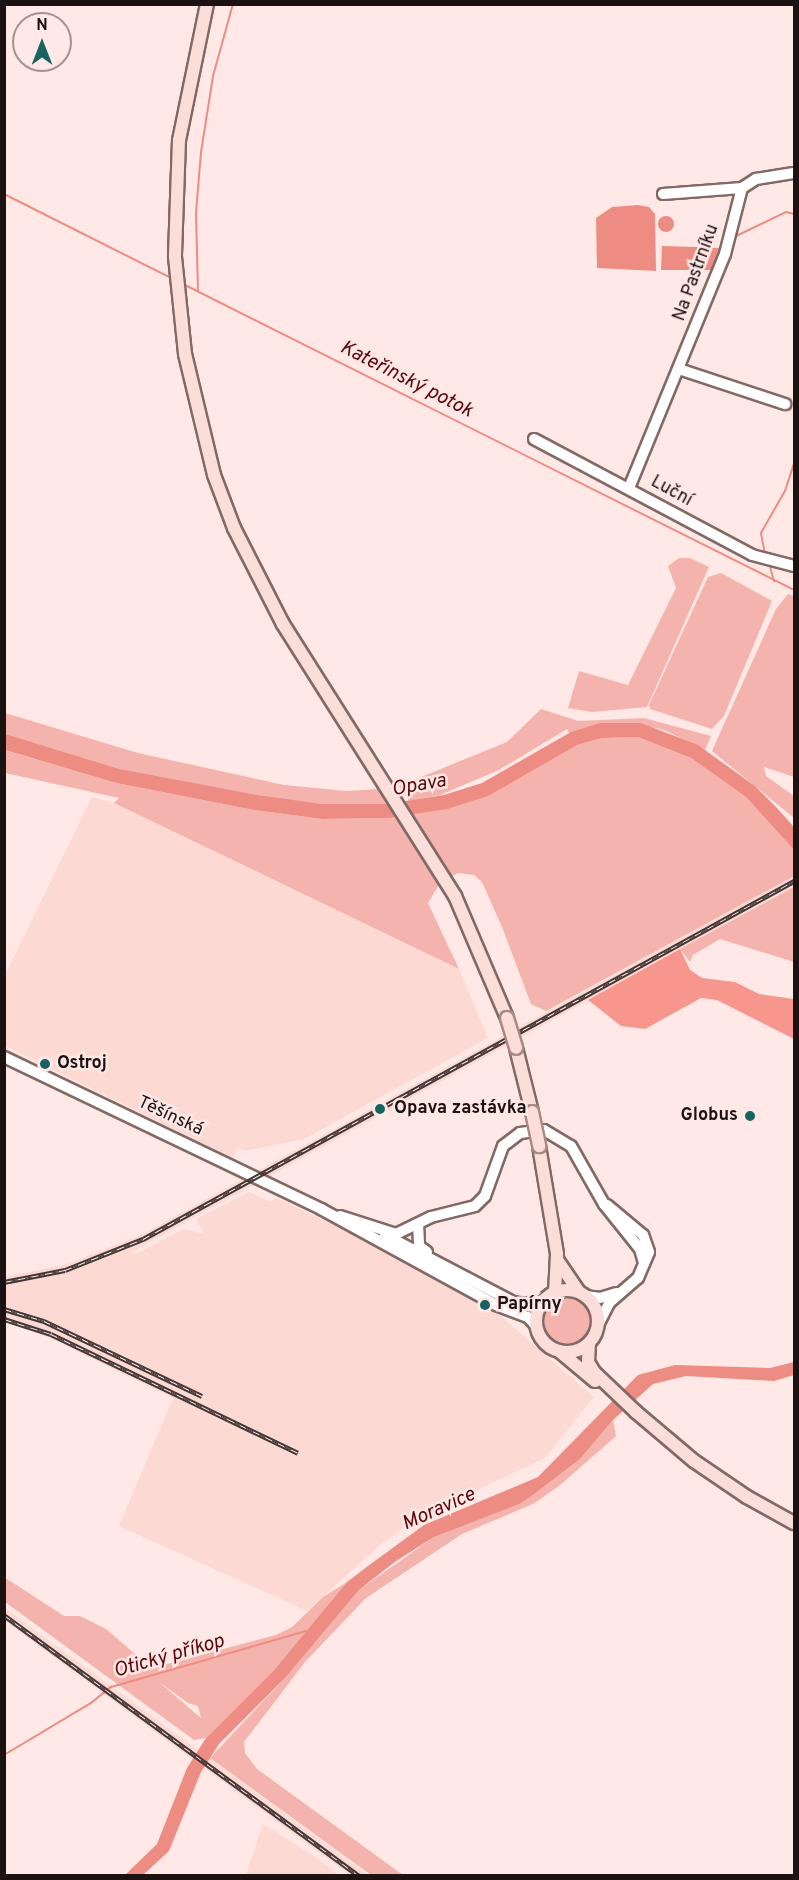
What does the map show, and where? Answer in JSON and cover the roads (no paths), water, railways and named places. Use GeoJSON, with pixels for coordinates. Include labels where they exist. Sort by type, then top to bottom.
{"type":"FeatureCollection","features":[{"type":"Feature","properties":{"kind":"main road"},"geometry":{"type":"LineString","coordinates":[[207,4],[183,111],[174,257],[179,314],[192,395],[214,475],[259,579],[303,656],[455,896],[507,1018],[532,1112],[561,1269],[595,1308],[598,1325],[589,1343],[588,1362],[612,1391],[694,1461],[747,1497],[795,1523]]}},
{"type":"Feature","properties":{"kind":"main road"},"geometry":{"type":"LineString","coordinates":[[537,1326],[537,1312],[550,1296],[557,1254]]}},
{"type":"Feature","properties":{"kind":"main road","name":"Těšínská"},"geometry":{"type":"LineString","coordinates":[[550,1296],[582,1294]]}},
{"type":"Feature","properties":{"kind":"main road","name":"Těšínská"},"geometry":{"type":"LineString","coordinates":[[537,1326],[545,1343],[612,1391]]}},
{"type":"Feature","properties":{"kind":"main road"},"geometry":{"type":"LineString","coordinates":[[559,1351],[575,1351],[589,1343]]}},
{"type":"Feature","properties":{"kind":"street"},"geometry":{"type":"LineString","coordinates":[[663,194],[742,188],[756,179],[795,172]]}},
{"type":"Feature","properties":{"kind":"street","name":"Na Pastrníku"},"geometry":{"type":"LineString","coordinates":[[629,488],[725,254],[742,188]]}},
{"type":"Feature","properties":{"kind":"street"},"geometry":{"type":"LineString","coordinates":[[679,369],[785,404]]}},
{"type":"Feature","properties":{"kind":"street","name":"Luční"},"geometry":{"type":"LineString","coordinates":[[534,439],[752,555],[795,566]]}},
{"type":"Feature","properties":{"kind":"street","name":"Těšínská"},"geometry":{"type":"LineString","coordinates":[[4,1057],[518,1304],[550,1296]]}},
{"type":"Feature","properties":{"kind":"street"},"geometry":{"type":"LineString","coordinates":[[340,1216],[391,1234],[479,1204],[487,1191],[499,1151],[513,1137],[530,1131],[550,1132],[570,1146],[604,1204],[640,1249],[644,1263],[638,1278],[622,1290],[606,1308],[598,1325]]}},
{"type":"Feature","properties":{"kind":"street","name":"Těšínská"},"geometry":{"type":"LineString","coordinates":[[321,1209],[340,1216],[404,1249],[496,1305],[528,1317],[537,1326]]}},
{"type":"Feature","properties":{"kind":"street"},"geometry":{"type":"LineString","coordinates":[[404,1249],[418,1224]]}},
{"type":"Feature","properties":{"kind":"street"},"geometry":{"type":"LineString","coordinates":[[418,1224],[417,1240],[422,1249],[484,1282],[491,1290]]}},
{"type":"Feature","properties":{"kind":"street"},"geometry":{"type":"LineString","coordinates":[[582,1294],[600,1298],[622,1290]]}},
{"type":"Feature","properties":{"kind":"waterway"},"geometry":{"type":"LineString","coordinates":[[198,291],[196,213],[201,152],[213,76],[233,4]]}},
{"type":"Feature","properties":{"kind":"waterway","name":"Kateřinský potok"},"geometry":{"type":"LineString","coordinates":[[4,194],[173,279]]}},
{"type":"Feature","properties":{"kind":"waterway"},"geometry":{"type":"LineString","coordinates":[[734,237],[786,212],[794,214]]}},
{"type":"Feature","properties":{"kind":"waterway","name":"Kateřinský potok"},"geometry":{"type":"LineString","coordinates":[[181,283],[794,590]]}},
{"type":"Feature","properties":{"kind":"waterway"},"geometry":{"type":"LineString","coordinates":[[765,554],[761,533],[785,491],[794,464]]}},
{"type":"Feature","properties":{"kind":"waterway"},"geometry":{"type":"LineString","coordinates":[[770,567],[774,581]]}},
{"type":"Feature","properties":{"kind":"waterway","name":"Otický příkop"},"geometry":{"type":"LineString","coordinates":[[4,1755],[91,1703],[111,1687],[306,1631]]}},
{"type":"Feature","properties":{"kind":"railway"},"geometry":{"type":"LineString","coordinates":[[4,1282],[65,1270],[143,1239],[794,881]]}},
{"type":"Feature","properties":{"kind":"railway"},"geometry":{"type":"LineString","coordinates":[[4,1309],[44,1321],[202,1396]]}},
{"type":"Feature","properties":{"kind":"railway"},"geometry":{"type":"LineString","coordinates":[[4,1319],[51,1334],[298,1453]]}},
{"type":"Feature","properties":{"kind":"railway"},"geometry":{"type":"LineString","coordinates":[[4,1615],[359,1876]]}},
{"type":"Feature","properties":{"kind":"place","name":"Ostroj"},"geometry":{"type":"Point","coordinates":[45,1064]}},
{"type":"Feature","properties":{"kind":"place","name":"Opava zastávka"},"geometry":{"type":"Point","coordinates":[380,1109]}},
{"type":"Feature","properties":{"kind":"place","name":"Globus"},"geometry":{"type":"Point","coordinates":[750,1116]}},
{"type":"Feature","properties":{"kind":"place","name":"Papírny"},"geometry":{"type":"Point","coordinates":[485,1305]}},
{"type":"Feature","properties":{"kind":"water label","name":"Opava"},"geometry":{"type":"Point","coordinates":[419,786]}},
{"type":"Feature","properties":{"kind":"water label","name":"Moravice"},"geometry":{"type":"Point","coordinates":[439,1510]}}]}
